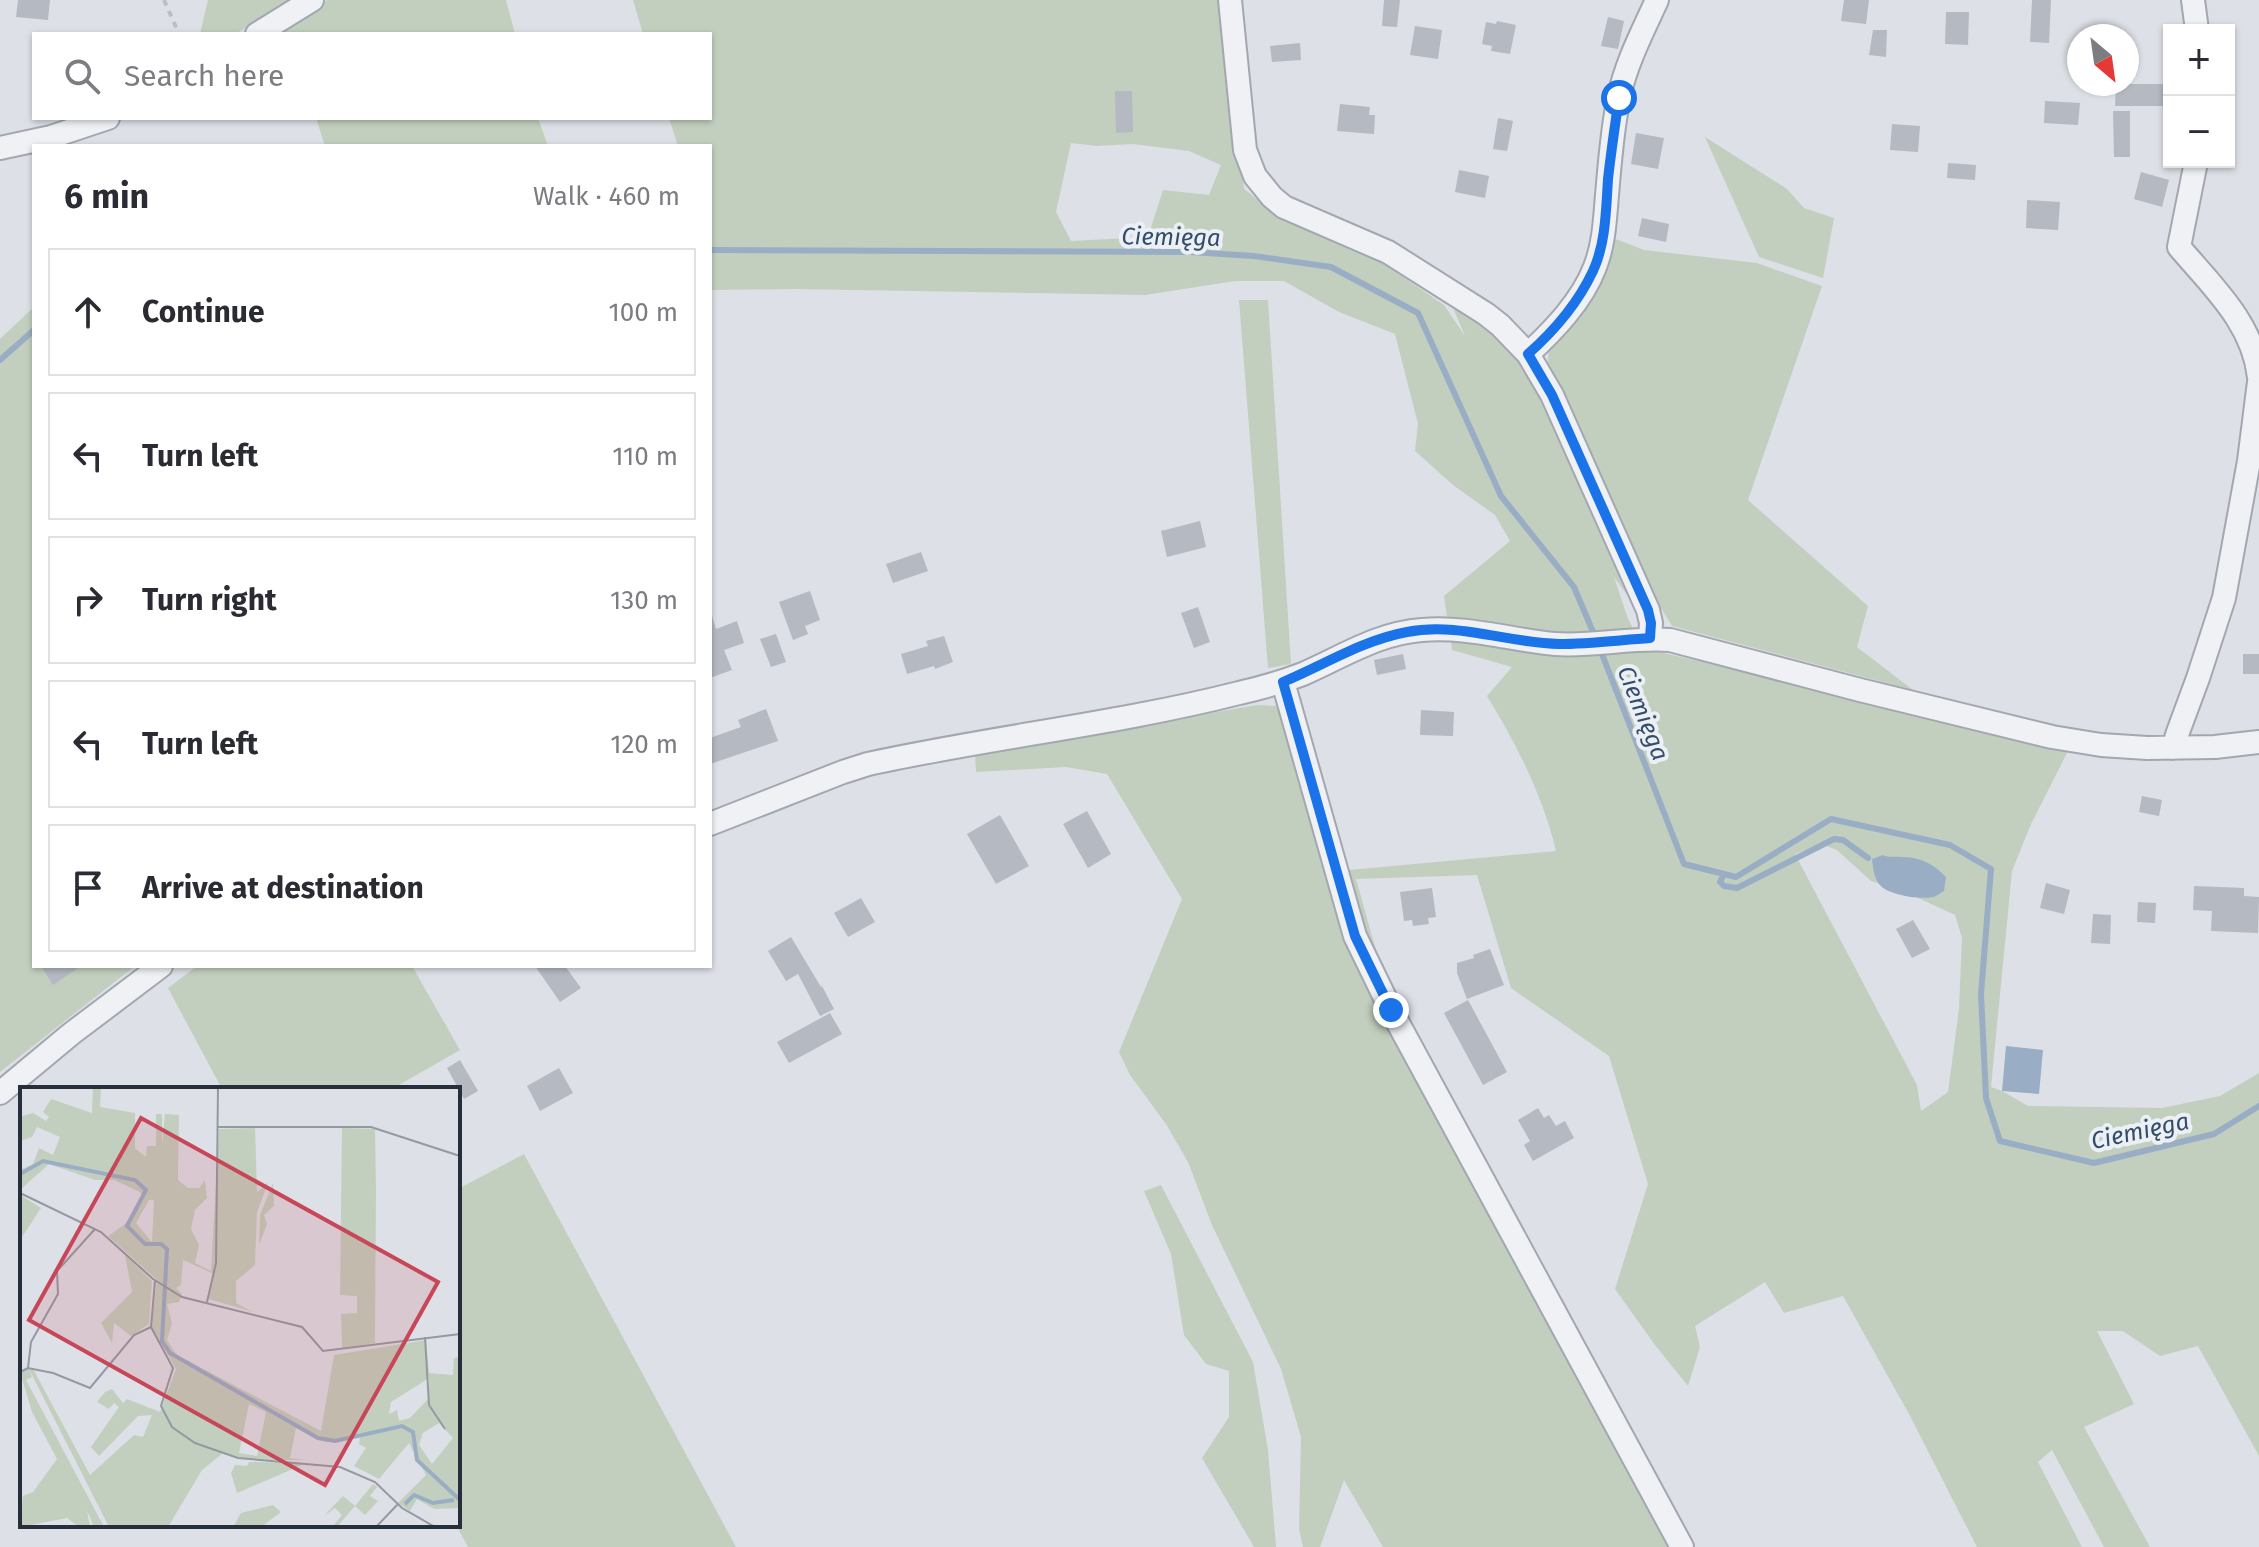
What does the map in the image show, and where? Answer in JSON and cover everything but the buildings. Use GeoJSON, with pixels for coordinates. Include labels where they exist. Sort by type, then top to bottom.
{"type":"FeatureCollection","features":[{"type":"Feature","properties":{"kind":"street"},"geometry":{"type":"LineString","coordinates":[[260,32],[312,0]]}},
{"type":"Feature","properties":{"kind":"street"},"geometry":{"type":"LineString","coordinates":[[1230,0],[1245,150],[1250,166],[1263,187],[1284,207],[1371,243],[1420,271],[1500,325],[1528,354],[1552,395],[1648,610],[1650,638]]}},
{"type":"Feature","properties":{"kind":"street"},"geometry":{"type":"LineString","coordinates":[[1528,354],[1551,333],[1594,269],[1603,235],[1619,98],[1635,50],[1657,0]]}},
{"type":"Feature","properties":{"kind":"street"},"geometry":{"type":"LineString","coordinates":[[2193,0],[2196,24]]}},
{"type":"Feature","properties":{"kind":"street"},"geometry":{"type":"LineString","coordinates":[[0,148],[51,137],[102,120]]}},
{"type":"Feature","properties":{"kind":"street"},"geometry":{"type":"LineString","coordinates":[[2173,748],[2216,628],[2227,584],[2249,461],[2259,379],[2253,348],[2245,329],[2179,247],[2195,168]]}},
{"type":"Feature","properties":{"kind":"street"},"geometry":{"type":"LineString","coordinates":[[712,823],[868,764],[1121,719],[1283,682],[1364,644],[1405,632],[1444,629],[1557,644],[1650,638],[1670,640],[2052,737],[2101,745],[2173,748],[2259,742]]}},
{"type":"Feature","properties":{"kind":"street"},"geometry":{"type":"LineString","coordinates":[[1283,682],[1355,936],[1391,1010],[1682,1547]]}},
{"type":"Feature","properties":{"kind":"street"},"geometry":{"type":"LineString","coordinates":[[0,1093],[158,968]]}},
{"type":"Feature","properties":{"kind":"path"},"geometry":{"type":"LineString","coordinates":[[164,0],[178,32]]}},
{"type":"Feature","properties":{"kind":"green space"},"geometry":{"type":"Polygon","coordinates":[[[208,0],[294,0],[238,32],[200,32],[208,0]]]}},
{"type":"Feature","properties":{"kind":"green space"},"geometry":{"type":"Polygon","coordinates":[[[327,0],[506,0],[514,32],[273,32],[327,0]]]}},
{"type":"Feature","properties":{"kind":"green space"},"geometry":{"type":"Polygon","coordinates":[[[633,0],[1226,0],[1244,189],[1275,213],[1378,260],[1444,305],[1465,336],[1454,310],[1462,308],[1505,341],[1527,363],[1642,615],[1614,577],[1642,648],[2070,747],[2031,824],[2012,871],[1991,1087],[2028,1106],[2162,1108],[2220,1096],[2259,1073],[2259,1456],[2198,1346],[2160,1356],[2123,1331],[2097,1331],[2134,1404],[2084,1427],[2150,1547],[2104,1547],[2052,1450],[2038,1462],[2082,1547],[1977,1547],[1909,1414],[1843,1296],[1784,1313],[1765,1282],[1695,1326],[1700,1347],[1688,1386],[1615,1289],[1648,1184],[1609,1056],[1511,988],[1477,875],[1356,879],[1377,954],[1671,1547],[1383,1547],[1344,1480],[1320,1547],[1303,1547],[1299,1529],[1301,1437],[1281,1369],[1212,1225],[1188,1162],[1166,1124],[1130,1075],[1119,1052],[1182,899],[1107,774],[1066,767],[976,772],[975,753],[1257,705],[1277,706],[1327,872],[1556,851],[1528,771],[1487,696],[1512,667],[1452,650],[1444,596],[1510,541],[1495,515],[1453,485],[1415,451],[1418,424],[1395,334],[1339,312],[1284,281],[1235,281],[1145,295],[712,290],[712,144],[677,144],[670,120],[712,120],[712,32],[642,32],[633,0]],[[1071,143],[1056,212],[1071,241],[1148,237],[1163,190],[1209,195],[1221,165],[1189,151],[1133,144],[1097,146],[1071,143]],[[1821,844],[1795,854],[1917,1085],[1921,1111],[1948,1092],[1959,1009],[1962,938],[1955,915],[1903,891],[1871,881],[1837,850],[1821,844]]]}},
{"type":"Feature","properties":{"kind":"green space"},"geometry":{"type":"Polygon","coordinates":[[[317,120],[539,120],[547,144],[324,144],[317,120]]]}},
{"type":"Feature","properties":{"kind":"green space"},"geometry":{"type":"Polygon","coordinates":[[[1705,137],[1787,189],[1804,208],[1834,218],[1823,278],[1759,257],[1705,137]]]}},
{"type":"Feature","properties":{"kind":"green space"},"geometry":{"type":"Polygon","coordinates":[[[1613,238],[1644,250],[1757,263],[1822,286],[1748,500],[1868,606],[1857,647],[1913,690],[1672,626],[1658,603],[1547,367],[1549,351],[1613,238]]]}},
{"type":"Feature","properties":{"kind":"green space"},"geometry":{"type":"Polygon","coordinates":[[[1239,300],[1268,300],[1291,664],[1268,668],[1239,300]]]}},
{"type":"Feature","properties":{"kind":"green space"},"geometry":{"type":"Polygon","coordinates":[[[32,309],[32,968],[132,968],[0,1072],[0,339],[32,309]]]}},
{"type":"Feature","properties":{"kind":"green space"},"geometry":{"type":"Polygon","coordinates":[[[194,968],[413,968],[460,1050],[395,1087],[221,1087],[168,988],[194,968]]]}},
{"type":"Feature","properties":{"kind":"green space"},"geometry":{"type":"Polygon","coordinates":[[[524,1154],[736,1547],[468,1547],[457,1527],[460,1527],[460,1188],[524,1154]]]}},
{"type":"Feature","properties":{"kind":"green space"},"geometry":{"type":"Polygon","coordinates":[[[1161,1185],[1253,1362],[1268,1450],[1276,1547],[1254,1547],[1202,1458],[1229,1417],[1229,1371],[1206,1364],[1184,1335],[1171,1254],[1144,1191],[1161,1185]]]}},
{"type":"Feature","properties":{"kind":"water"},"geometry":{"type":"Polygon","coordinates":[[[1883,855],[1916,858],[1932,865],[1946,877],[1944,891],[1934,897],[1920,898],[1896,894],[1883,888],[1876,878],[1872,859],[1883,855]]]}},
{"type":"Feature","properties":{"kind":"water"},"geometry":{"type":"Polygon","coordinates":[[[2006,1046],[2043,1050],[2039,1094],[2002,1091],[2006,1046]]]}},
{"type":"Feature","properties":{"kind":"waterway","name":"Ciemięga"},"geometry":{"type":"LineString","coordinates":[[712,250],[1190,252],[1254,256],[1331,267],[1418,313],[1501,496],[1574,587],[1596,639]]}},
{"type":"Feature","properties":{"kind":"waterway","name":"Ciemięga"},"geometry":{"type":"LineString","coordinates":[[0,360],[32,332]]}},
{"type":"Feature","properties":{"kind":"waterway","name":"Ciemięga"},"geometry":{"type":"LineString","coordinates":[[1600,649],[1684,864],[1736,877],[1831,819],[1950,845],[1991,869],[1981,994],[1986,1098],[2000,1141],[2094,1163],[2214,1134],[2259,1106]]}},
{"type":"Feature","properties":{"kind":"waterway"},"geometry":{"type":"LineString","coordinates":[[1724,874],[1720,882],[1724,886],[1737,888],[1834,839],[1843,840],[1868,858]]}},
{"type":"Feature","properties":{"kind":"route"},"geometry":{"type":"LineString","coordinates":[[1391,1010],[1355,936],[1283,682],[1364,644],[1405,632],[1444,629],[1557,644],[1650,638],[1648,610],[1552,395],[1528,354],[1551,333],[1594,269],[1603,235],[1619,98]]}}]}
